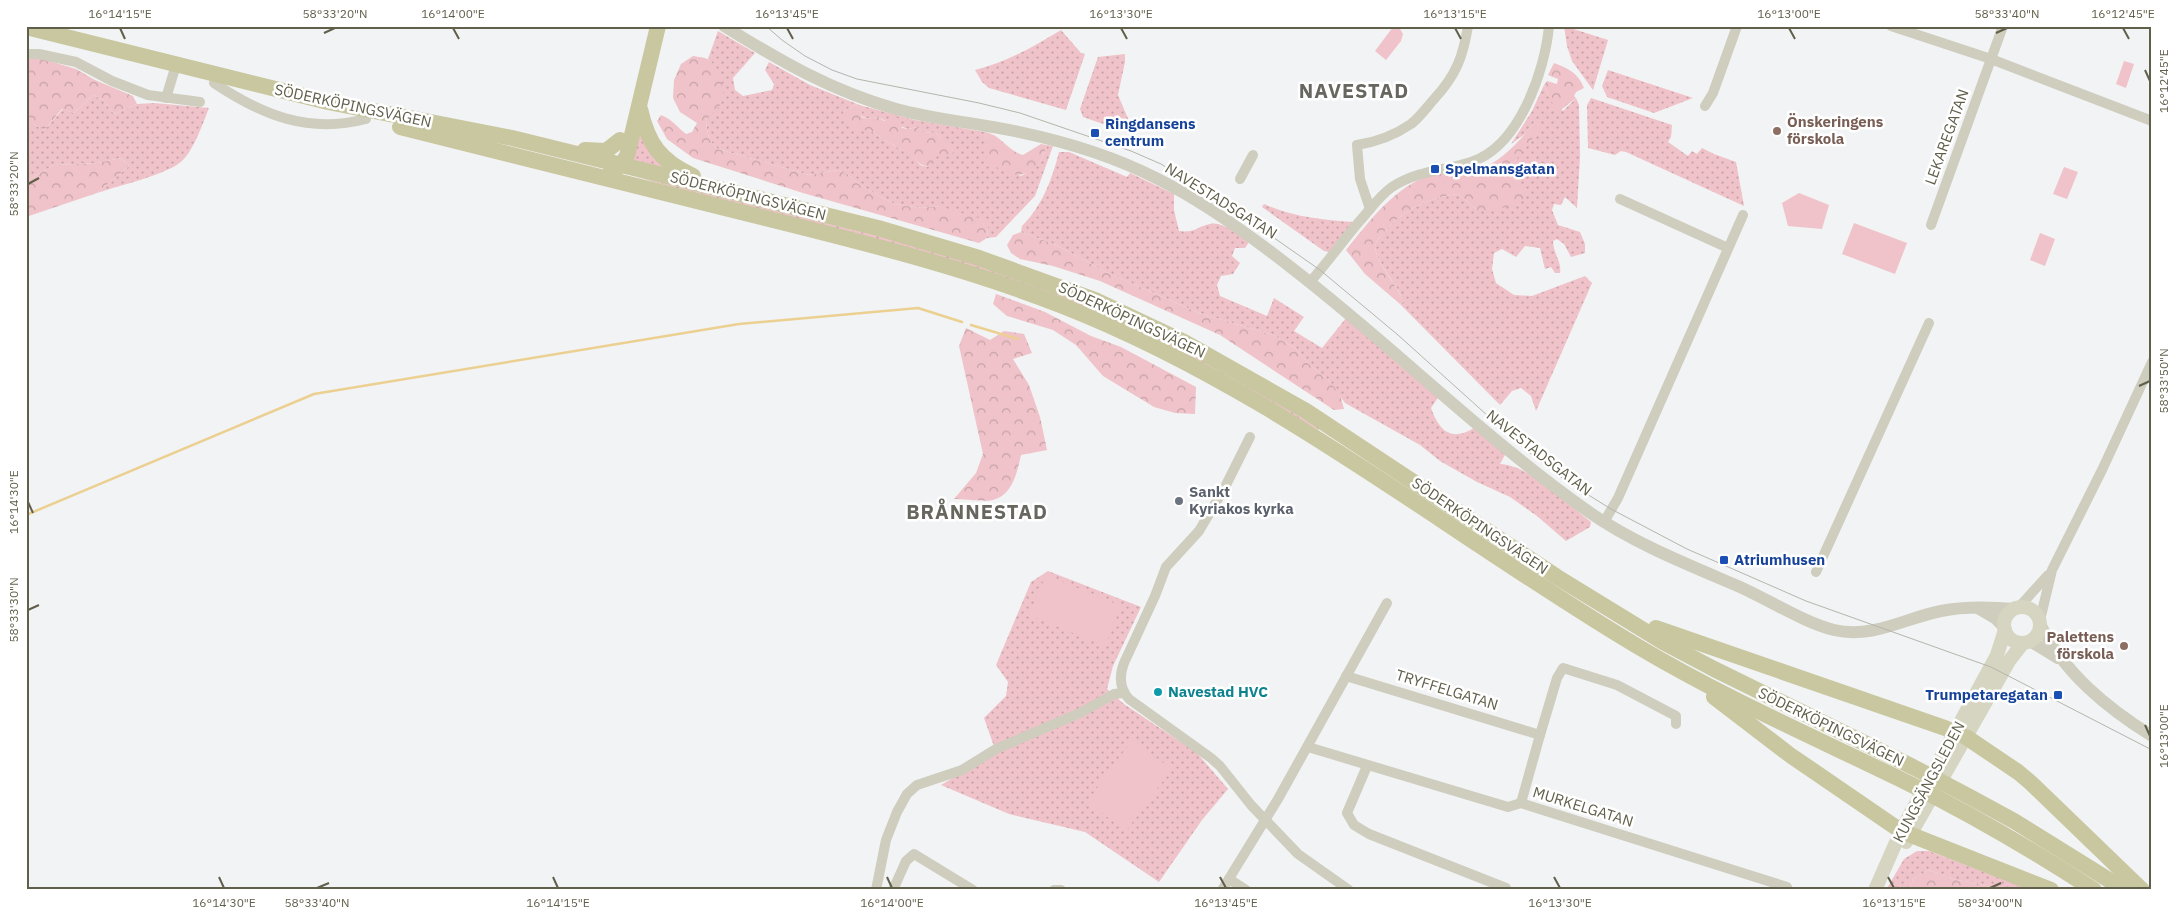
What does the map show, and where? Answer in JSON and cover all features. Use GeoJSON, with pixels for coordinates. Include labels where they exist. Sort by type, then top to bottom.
{"type":"FeatureCollection","features":[{"type":"Feature","properties":{"kind":"highway"},"geometry":{"type":"LineString","coordinates":[[636,185],[628,178],[620,166],[618,156],[620,140],[647,26]]}},
{"type":"Feature","properties":{"kind":"highway"},"geometry":{"type":"LineString","coordinates":[[595,176],[620,166],[627,156],[658,26]]}},
{"type":"Feature","properties":{"kind":"highway","name":"SÖDERKÖPINGSVÄGEN"},"geometry":{"type":"LineString","coordinates":[[26,27],[175,69],[214,82],[636,185],[934,262],[1063,306],[1186,362],[1291,422],[1590,618],[1685,674],[1962,812],[2094,890]]}},
{"type":"Feature","properties":{"kind":"highway","name":"SÖDERKÖPINGSVÄGEN"},"geometry":{"type":"LineString","coordinates":[[26,35],[328,102],[512,138],[878,228],[979,258],[1051,283],[1142,322],[1228,365],[1306,411],[1605,608],[1723,674],[1970,797],[2020,825],[2125,890]]}},
{"type":"Feature","properties":{"kind":"highway"},"geometry":{"type":"LineString","coordinates":[[639,106],[644,128],[658,153],[685,172],[725,190]]}},
{"type":"Feature","properties":{"kind":"highway"},"geometry":{"type":"LineString","coordinates":[[512,138],[595,152],[610,149],[620,140]]}},
{"type":"Feature","properties":{"kind":"highway"},"geometry":{"type":"LineString","coordinates":[[1605,608],[1699,644],[1869,701],[1961,735],[2024,778],[2142,890]]}},
{"type":"Feature","properties":{"kind":"highway"},"geometry":{"type":"LineString","coordinates":[[1685,674],[1790,755],[1906,833],[2051,890]]}},
{"type":"Feature","properties":{"kind":"main road"},"geometry":{"type":"LineString","coordinates":[[2017,608],[2029,608],[2034,611],[2040,622],[2036,636],[2027,642],[2014,640],[2005,628],[2008,615],[2017,608]]}},
{"type":"Feature","properties":{"kind":"main road","name":"KUNGSÄNGSLEDEN"},"geometry":{"type":"LineString","coordinates":[[1961,735],[1998,655],[2005,628]]}},
{"type":"Feature","properties":{"kind":"main road","name":"KUNGSÄNGSLEDEN"},"geometry":{"type":"LineString","coordinates":[[1877,885],[1961,735],[2009,661],[2027,642]]}},
{"type":"Feature","properties":{"kind":"street","name":"NAVESTADSGATAN"},"geometry":{"type":"LineString","coordinates":[[724,26],[786,65],[857,96],[928,116],[1018,131],[1051,139],[1138,170],[1162,181],[1263,245],[1427,380],[1467,416],[1588,512],[1658,550],[1770,600],[1816,624],[1836,630],[1854,632],[1873,631],[1941,610],[2017,608]]}},
{"type":"Feature","properties":{"kind":"street"},"geometry":{"type":"LineString","coordinates":[[1370,209],[1360,178],[1357,145],[1388,137],[1412,123],[1423,112],[1450,81],[1461,60],[1468,26]]}},
{"type":"Feature","properties":{"kind":"street"},"geometry":{"type":"LineString","coordinates":[[1310,282],[1370,209],[1391,188],[1407,178],[1424,172],[1471,163],[1484,157],[1505,137],[1521,115],[1535,87],[1546,51],[1549,26]]}},
{"type":"Feature","properties":{"kind":"street"},"geometry":{"type":"LineString","coordinates":[[1705,106],[1713,92],[1738,26]]}},
{"type":"Feature","properties":{"kind":"street"},"geometry":{"type":"LineString","coordinates":[[1891,26],[1991,58],[2152,121]]}},
{"type":"Feature","properties":{"kind":"street","name":"LEKAREGATAN"},"geometry":{"type":"LineString","coordinates":[[1931,225],[2003,26]]}},
{"type":"Feature","properties":{"kind":"street"},"geometry":{"type":"LineString","coordinates":[[26,54],[39,54],[76,62],[132,89],[166,98],[200,102]]}},
{"type":"Feature","properties":{"kind":"street"},"geometry":{"type":"LineString","coordinates":[[166,98],[175,69]]}},
{"type":"Feature","properties":{"kind":"street"},"geometry":{"type":"LineString","coordinates":[[1240,179],[1253,155]]}},
{"type":"Feature","properties":{"kind":"street"},"geometry":{"type":"LineString","coordinates":[[1620,199],[1728,248]]}},
{"type":"Feature","properties":{"kind":"street"},"geometry":{"type":"LineString","coordinates":[[1604,522],[1618,498],[1743,215]]}},
{"type":"Feature","properties":{"kind":"street"},"geometry":{"type":"LineString","coordinates":[[1816,572],[1930,323]]}},
{"type":"Feature","properties":{"kind":"street"},"geometry":{"type":"LineString","coordinates":[[2150,366],[2052,570],[2040,622],[2063,661],[2095,694],[2123,718],[2152,736]]}},
{"type":"Feature","properties":{"kind":"street"},"geometry":{"type":"LineString","coordinates":[[1250,437],[1225,487],[1199,531],[1166,567],[1155,596],[1120,672],[1124,693],[1128,700],[1217,763],[1251,805],[1298,854],[1349,890]]}},
{"type":"Feature","properties":{"kind":"street"},"geometry":{"type":"LineString","coordinates":[[2017,608],[2052,570]]}},
{"type":"Feature","properties":{"kind":"street"},"geometry":{"type":"LineString","coordinates":[[1222,890],[1266,820],[1308,747],[1387,603]]}},
{"type":"Feature","properties":{"kind":"street"},"geometry":{"type":"LineString","coordinates":[[1978,608],[1995,618],[2005,628]]}},
{"type":"Feature","properties":{"kind":"street"},"geometry":{"type":"LineString","coordinates":[[2027,642],[2063,661]]}},
{"type":"Feature","properties":{"kind":"street"},"geometry":{"type":"LineString","coordinates":[[1521,803],[1557,678],[1563,668],[1617,685],[1635,696],[1667,710],[1676,716],[1676,724]]}},
{"type":"Feature","properties":{"kind":"street","name":"TRYFFELGATAN"},"geometry":{"type":"LineString","coordinates":[[1346,676],[1540,735]]}},
{"type":"Feature","properties":{"kind":"street"},"geometry":{"type":"LineString","coordinates":[[876,890],[886,840],[896,812],[907,794],[917,785],[962,770],[996,749],[1080,713],[1114,694],[1124,693]]}},
{"type":"Feature","properties":{"kind":"street","name":"MURKELGATAN"},"geometry":{"type":"LineString","coordinates":[[1308,747],[1508,807],[1521,803],[1786,887],[1785,890]]}},
{"type":"Feature","properties":{"kind":"street"},"geometry":{"type":"LineString","coordinates":[[1367,766],[1347,813],[1354,825],[1368,834],[1418,855],[1506,888]]}},
{"type":"Feature","properties":{"kind":"street"},"geometry":{"type":"LineString","coordinates":[[893,890],[906,861],[914,854],[973,890]]}},
{"type":"Feature","properties":{"kind":"street"},"geometry":{"type":"LineString","coordinates":[[1229,879],[1246,890]]}},
{"type":"Feature","properties":{"kind":"street"},"geometry":{"type":"LineString","coordinates":[[1054,890],[1062,890]]}},
{"type":"Feature","properties":{"kind":"green space"},"geometry":{"type":"Polygon","coordinates":[[[1564,26],[1608,40],[1593,90],[1572,61],[1567,46],[1564,26]]]}},
{"type":"Feature","properties":{"kind":"green space"},"geometry":{"type":"Polygon","coordinates":[[[1393,27],[1400,29],[1403,34],[1401,41],[1386,60],[1375,51],[1393,27]]]}},
{"type":"Feature","properties":{"kind":"green space"},"geometry":{"type":"Polygon","coordinates":[[[1061,30],[1081,53],[1085,54],[1066,110],[989,88],[982,82],[975,70],[1009,58],[1061,30]]]}},
{"type":"Feature","properties":{"kind":"green space"},"geometry":{"type":"Polygon","coordinates":[[[718,31],[755,53],[733,78],[735,90],[743,96],[772,90],[774,84],[765,70],[769,62],[810,85],[857,104],[843,112],[858,130],[869,130],[912,154],[920,165],[928,167],[940,138],[936,133],[923,132],[917,127],[908,129],[876,117],[869,119],[861,116],[863,106],[915,120],[985,132],[988,157],[1021,176],[1031,171],[1038,164],[1047,145],[1053,146],[1035,196],[996,237],[987,238],[988,227],[938,206],[921,208],[895,204],[838,170],[809,175],[718,149],[712,143],[709,136],[706,120],[717,106],[719,98],[720,82],[718,74],[708,59],[718,31]]]}},
{"type":"Feature","properties":{"kind":"green space"},"geometry":{"type":"Polygon","coordinates":[[[26,54],[76,69],[95,80],[133,96],[137,104],[114,114],[103,100],[93,95],[74,113],[62,109],[44,130],[26,120],[26,54]]]}},
{"type":"Feature","properties":{"kind":"green space"},"geometry":{"type":"Polygon","coordinates":[[[1125,54],[1118,95],[1135,135],[1083,117],[1080,109],[1098,57],[1125,54]]]}},
{"type":"Feature","properties":{"kind":"green space"},"geometry":{"type":"Polygon","coordinates":[[[693,56],[709,60],[713,63],[721,79],[722,101],[706,120],[709,136],[712,143],[718,149],[809,175],[838,170],[895,204],[921,208],[938,206],[982,219],[988,227],[987,238],[979,243],[803,193],[693,158],[667,139],[657,121],[661,115],[686,134],[692,132],[697,123],[680,112],[673,98],[674,80],[681,64],[693,56]]]}},
{"type":"Feature","properties":{"kind":"green space"},"geometry":{"type":"Polygon","coordinates":[[[2124,61],[2134,64],[2126,88],[2116,84],[2124,61]]]}},
{"type":"Feature","properties":{"kind":"green space"},"geometry":{"type":"Polygon","coordinates":[[[1554,63],[1572,72],[1579,78],[1584,88],[1576,92],[1574,96],[1576,98],[1557,113],[1544,85],[1547,81],[1557,84],[1558,79],[1548,75],[1554,63]]]}},
{"type":"Feature","properties":{"kind":"green space"},"geometry":{"type":"Polygon","coordinates":[[[1608,70],[1693,98],[1654,113],[1607,97],[1602,86],[1608,70]]]}},
{"type":"Feature","properties":{"kind":"green space"},"geometry":{"type":"Polygon","coordinates":[[[1544,85],[1548,94],[1563,111],[1576,98],[1579,105],[1580,157],[1577,208],[1565,197],[1561,205],[1554,204],[1552,210],[1558,225],[1580,232],[1585,244],[1585,253],[1571,257],[1564,244],[1557,239],[1553,241],[1553,245],[1560,265],[1560,273],[1555,273],[1551,267],[1545,269],[1540,248],[1525,246],[1516,257],[1502,249],[1494,253],[1492,269],[1496,283],[1514,295],[1532,296],[1585,276],[1592,283],[1536,411],[1531,396],[1521,388],[1512,391],[1500,405],[1400,304],[1403,302],[1397,288],[1380,261],[1375,247],[1379,238],[1393,223],[1418,205],[1438,198],[1459,194],[1477,210],[1517,181],[1509,177],[1508,170],[1515,161],[1536,121],[1525,134],[1511,144],[1532,111],[1544,85]]]}},
{"type":"Feature","properties":{"kind":"green space"},"geometry":{"type":"Polygon","coordinates":[[[93,95],[103,100],[114,114],[137,104],[154,103],[209,108],[198,136],[183,160],[155,175],[97,193],[129,166],[121,158],[97,163],[54,165],[26,181],[26,120],[44,130],[63,109],[74,113],[93,95]]]}},
{"type":"Feature","properties":{"kind":"green space"},"geometry":{"type":"Polygon","coordinates":[[[1591,98],[1672,125],[1671,137],[1668,142],[1688,156],[1692,151],[1697,154],[1702,148],[1736,162],[1744,206],[1626,152],[1621,151],[1615,155],[1588,148],[1587,105],[1591,98]]]}},
{"type":"Feature","properties":{"kind":"green space"},"geometry":{"type":"Polygon","coordinates":[[[857,104],[863,106],[861,117],[869,119],[876,117],[885,121],[891,116],[898,118],[902,128],[917,127],[923,132],[936,133],[940,138],[949,140],[955,150],[950,157],[933,154],[933,162],[928,167],[920,164],[911,154],[869,130],[858,130],[843,120],[843,112],[857,104]]]}},
{"type":"Feature","properties":{"kind":"green space"},"geometry":{"type":"Polygon","coordinates":[[[1536,121],[1543,125],[1508,170],[1509,177],[1517,181],[1529,192],[1520,203],[1492,211],[1477,210],[1459,194],[1438,198],[1409,210],[1379,238],[1375,245],[1377,254],[1403,302],[1400,304],[1365,274],[1346,250],[1364,227],[1394,196],[1405,188],[1417,180],[1437,172],[1472,171],[1486,167],[1510,150],[1536,121]]]}},
{"type":"Feature","properties":{"kind":"green space"},"geometry":{"type":"Polygon","coordinates":[[[638,124],[671,170],[630,165],[638,124]]]}},
{"type":"Feature","properties":{"kind":"green space"},"geometry":{"type":"Polygon","coordinates":[[[985,132],[996,136],[1013,150],[1023,155],[1041,144],[1047,145],[1043,157],[1037,166],[1023,174],[1015,174],[1006,172],[987,160],[985,132]]]}},
{"type":"Feature","properties":{"kind":"green space"},"geometry":{"type":"Polygon","coordinates":[[[1059,152],[1069,152],[1127,177],[1130,173],[1174,194],[1174,210],[1179,231],[1189,231],[1205,225],[1215,224],[1225,227],[1249,242],[1245,248],[1235,248],[1232,256],[1240,263],[1233,274],[1221,276],[1217,285],[1220,296],[1267,316],[1274,298],[1304,317],[1294,331],[1322,348],[1346,318],[1439,396],[1431,408],[1442,428],[1452,434],[1459,434],[1474,428],[1506,453],[1500,464],[1523,471],[1547,486],[1591,522],[1590,527],[1566,541],[1537,516],[1510,497],[1477,482],[1440,461],[1420,445],[1345,403],[1329,381],[1308,363],[1295,348],[1273,335],[1199,313],[1106,272],[1056,245],[1021,232],[1022,226],[1041,201],[1053,173],[1059,152]]]}},
{"type":"Feature","properties":{"kind":"green space"},"geometry":{"type":"Polygon","coordinates":[[[121,158],[129,166],[97,193],[26,217],[26,181],[54,165],[97,163],[121,158]]]}},
{"type":"Feature","properties":{"kind":"green space"},"geometry":{"type":"Polygon","coordinates":[[[2064,167],[2078,172],[2067,199],[2053,194],[2064,167]]]}},
{"type":"Feature","properties":{"kind":"green space"},"geometry":{"type":"Polygon","coordinates":[[[634,176],[927,248],[1065,295],[1117,317],[1211,363],[1319,428],[1319,430],[1104,318],[634,176]]]}},
{"type":"Feature","properties":{"kind":"green space"},"geometry":{"type":"Polygon","coordinates":[[[1799,193],[1829,205],[1822,229],[1788,226],[1782,203],[1799,193]]]}},
{"type":"Feature","properties":{"kind":"green space"},"geometry":{"type":"Polygon","coordinates":[[[1264,204],[1308,217],[1353,222],[1329,252],[1324,251],[1262,207],[1264,204]]]}},
{"type":"Feature","properties":{"kind":"green space"},"geometry":{"type":"Polygon","coordinates":[[[1854,223],[1907,243],[1895,274],[1842,254],[1854,223]]]}},
{"type":"Feature","properties":{"kind":"green space"},"geometry":{"type":"Polygon","coordinates":[[[1021,232],[1056,245],[1106,272],[1199,313],[1273,335],[1295,348],[1308,363],[1329,381],[1340,394],[1344,409],[1334,410],[1220,335],[1100,281],[1053,266],[1020,259],[1011,253],[1007,245],[1013,235],[1021,232]]]}},
{"type":"Feature","properties":{"kind":"green space"},"geometry":{"type":"Polygon","coordinates":[[[2040,233],[2055,239],[2045,266],[2030,260],[2040,233]]]}},
{"type":"Feature","properties":{"kind":"green space"},"geometry":{"type":"Polygon","coordinates":[[[996,294],[1045,312],[1091,336],[1121,347],[1196,387],[1195,414],[1175,413],[1154,407],[1103,376],[1076,345],[1053,330],[1007,316],[993,304],[996,294]]]}},
{"type":"Feature","properties":{"kind":"green space"},"geometry":{"type":"Polygon","coordinates":[[[966,328],[990,340],[1004,331],[1024,334],[1032,353],[1013,359],[1029,385],[1040,417],[1047,450],[1021,455],[1016,475],[1010,488],[1000,497],[990,501],[954,499],[976,473],[983,454],[959,346],[966,328]]]}},
{"type":"Feature","properties":{"kind":"green space"},"geometry":{"type":"Polygon","coordinates":[[[1048,571],[1141,607],[1113,666],[1107,689],[1124,704],[1197,753],[1228,789],[1202,820],[1159,882],[1085,832],[1009,814],[941,785],[996,752],[984,718],[1006,696],[1008,682],[996,665],[1031,582],[1048,571]]]}},
{"type":"Feature","properties":{"kind":"green space"},"geometry":{"type":"Polygon","coordinates":[[[1046,575],[1121,606],[1105,646],[1029,615],[1046,575]]]}},
{"type":"Feature","properties":{"kind":"green space"},"geometry":{"type":"Polygon","coordinates":[[[1132,740],[1172,769],[1126,831],[1087,802],[1132,740]]]}},
{"type":"Feature","properties":{"kind":"green space"},"geometry":{"type":"Polygon","coordinates":[[[1917,851],[1929,851],[2032,890],[1998,890],[1977,883],[1956,880],[1929,870],[1913,879],[1909,890],[1886,890],[1904,859],[1917,851]]]}},
{"type":"Feature","properties":{"kind":"green space"},"geometry":{"type":"Polygon","coordinates":[[[1929,870],[1956,880],[1977,883],[1998,890],[1909,890],[1913,879],[1929,870]]]}},
{"type":"Feature","properties":{"kind":"waterway"},"geometry":{"type":"LineString","coordinates":[[26,515],[314,394],[739,324],[918,308],[962,322]]}},
{"type":"Feature","properties":{"kind":"waterway"},"geometry":{"type":"LineString","coordinates":[[971,325],[1018,339]]}},
{"type":"Feature","properties":{"kind":"tram line"},"geometry":{"type":"LineString","coordinates":[[766,26],[805,56],[832,70],[857,79],[1020,113],[1131,151],[1161,164],[1227,205],[1320,270],[1398,335],[1527,451],[1566,481],[1611,509],[1687,549],[1806,601],[1991,667],[2152,750]]}},
{"type":"Feature","properties":{"kind":"place","name":"Önskeringens förskola"},"geometry":{"type":"Point","coordinates":[1777,131]}},
{"type":"Feature","properties":{"kind":"place","name":"Ringdansens centrum"},"geometry":{"type":"Point","coordinates":[1095,133]}},
{"type":"Feature","properties":{"kind":"place","name":"Spelmansgatan"},"geometry":{"type":"Point","coordinates":[1435,169]}},
{"type":"Feature","properties":{"kind":"place","name":"Sankt Kyriakos kyrka"},"geometry":{"type":"Point","coordinates":[1179,501]}},
{"type":"Feature","properties":{"kind":"place","name":"Atriumhusen"},"geometry":{"type":"Point","coordinates":[1724,560]}},
{"type":"Feature","properties":{"kind":"place","name":"Palettens förskola"},"geometry":{"type":"Point","coordinates":[2124,646]}},
{"type":"Feature","properties":{"kind":"place","name":"Navestad HVC"},"geometry":{"type":"Point","coordinates":[1158,692]}},
{"type":"Feature","properties":{"kind":"place","name":"Trumpetaregatan"},"geometry":{"type":"Point","coordinates":[2058,695]}},
{"type":"Feature","properties":{"kind":"district","name":"NAVESTAD"},"geometry":{"type":"Point","coordinates":[1354,91]}},
{"type":"Feature","properties":{"kind":"district","name":"BRÅNNESTAD"},"geometry":{"type":"Point","coordinates":[977,512]}}]}
